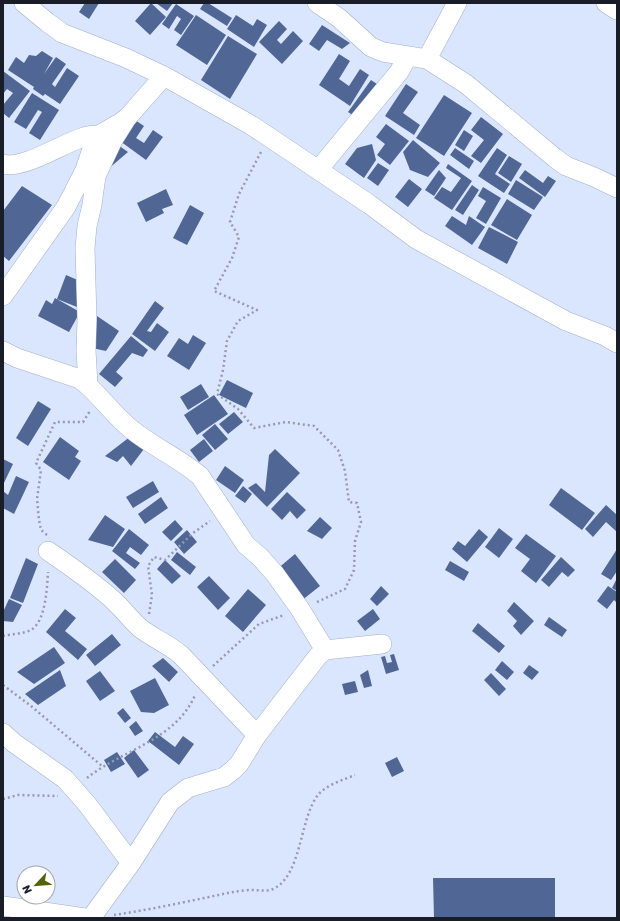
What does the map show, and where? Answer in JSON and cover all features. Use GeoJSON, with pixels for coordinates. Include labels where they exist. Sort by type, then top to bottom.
{"type":"FeatureCollection","features":[{"type":"Feature","properties":{"kind":"street"},"geometry":{"type":"LineString","coordinates":[[24,3],[62,33],[126,58],[164,76],[218,105],[318,170],[416,239],[566,321],[605,336],[617,343]]}},
{"type":"Feature","properties":{"kind":"street"},"geometry":{"type":"LineString","coordinates":[[317,3],[339,18],[371,47],[383,52],[426,59],[466,84],[566,166],[617,188]]}},
{"type":"Feature","properties":{"kind":"street"},"geometry":{"type":"LineString","coordinates":[[426,59],[457,3]]}},
{"type":"Feature","properties":{"kind":"street"},"geometry":{"type":"LineString","coordinates":[[606,3],[617,10]]}},
{"type":"Feature","properties":{"kind":"street"},"geometry":{"type":"LineString","coordinates":[[318,170],[399,72],[408,56]]}},
{"type":"Feature","properties":{"kind":"street"},"geometry":{"type":"LineString","coordinates":[[3,164],[8,166],[20,164],[82,137],[99,135],[120,124],[164,76]]}},
{"type":"Feature","properties":{"kind":"street"},"geometry":{"type":"LineString","coordinates":[[88,385],[86,350],[87,319],[85,248],[87,226],[92,205],[96,176],[113,140],[127,118]]}},
{"type":"Feature","properties":{"kind":"street"},"geometry":{"type":"LineString","coordinates":[[3,296],[66,207],[85,170],[94,143],[99,135]]}},
{"type":"Feature","properties":{"kind":"street"},"geometry":{"type":"LineString","coordinates":[[3,351],[17,358],[80,379],[88,385],[123,422],[160,450],[190,468],[200,476],[246,545],[261,558],[275,574],[300,609],[326,650]]}},
{"type":"Feature","properties":{"kind":"street"},"geometry":{"type":"LineString","coordinates":[[48,551],[74,568],[108,596],[149,634],[172,647],[257,735]]}},
{"type":"Feature","properties":{"kind":"street"},"geometry":{"type":"LineString","coordinates":[[91,918],[131,863],[170,802],[188,788],[224,776],[233,770],[239,764],[257,735],[312,663],[326,650],[382,644]]}},
{"type":"Feature","properties":{"kind":"street"},"geometry":{"type":"LineString","coordinates":[[3,733],[14,743],[65,780],[74,789],[131,863]]}},
{"type":"Feature","properties":{"kind":"street"},"geometry":{"type":"LineString","coordinates":[[3,906],[85,918]]}},
{"type":"Feature","properties":{"kind":"path"},"geometry":{"type":"LineString","coordinates":[[3,799],[18,795],[55,797],[68,793],[102,766],[134,750],[165,731],[178,721],[187,710],[194,698],[202,678],[259,624],[300,609],[346,589],[354,570],[355,541],[361,522],[358,503],[349,502],[345,471],[338,450],[314,426],[286,422],[254,428],[238,409],[217,394],[223,370],[227,341],[238,321],[257,310],[214,291],[232,258],[239,237],[230,222],[239,194],[268,137]]}},
{"type":"Feature","properties":{"kind":"path"},"geometry":{"type":"LineString","coordinates":[[3,636],[32,630],[38,623],[45,606],[48,572],[48,538],[39,526],[38,499],[41,470],[36,464],[55,422],[83,422],[90,410],[92,400],[88,385]]}},
{"type":"Feature","properties":{"kind":"path"},"geometry":{"type":"LineString","coordinates":[[149,634],[149,611],[152,595],[148,566],[154,557],[165,560],[193,533],[223,512]]}},
{"type":"Feature","properties":{"kind":"path"},"geometry":{"type":"LineString","coordinates":[[3,685],[31,706],[102,766]]}},
{"type":"Feature","properties":{"kind":"path"},"geometry":{"type":"LineString","coordinates":[[111,916],[190,902],[234,892],[252,890],[264,891],[275,888],[282,882],[294,860],[312,804],[318,794],[326,788],[355,775]]}},
{"type":"Feature","properties":{"kind":"building"},"geometry":{"type":"Polygon","coordinates":[[[85,3],[99,3],[89,19],[79,12],[85,3]]]}},
{"type":"Feature","properties":{"kind":"building"},"geometry":{"type":"Polygon","coordinates":[[[151,3],[166,17],[150,35],[135,21],[151,3]]]}},
{"type":"Feature","properties":{"kind":"building"},"geometry":{"type":"Polygon","coordinates":[[[156,3],[173,3],[167,11],[156,3]]]}},
{"type":"Feature","properties":{"kind":"building"},"geometry":{"type":"Polygon","coordinates":[[[204,3],[208,3],[232,18],[227,26],[200,9],[204,3]]]}},
{"type":"Feature","properties":{"kind":"building"},"geometry":{"type":"Polygon","coordinates":[[[176,4],[194,16],[181,35],[174,30],[181,19],[177,16],[169,29],[162,24],[176,4]]]}},
{"type":"Feature","properties":{"kind":"building"},"geometry":{"type":"Polygon","coordinates":[[[196,15],[226,35],[207,65],[176,45],[196,15]]]}},
{"type":"Feature","properties":{"kind":"building"},"geometry":{"type":"Polygon","coordinates":[[[236,15],[253,26],[257,19],[267,25],[254,47],[227,29],[236,15]]]}},
{"type":"Feature","properties":{"kind":"building"},"geometry":{"type":"Polygon","coordinates":[[[279,21],[287,29],[277,40],[281,44],[293,31],[303,41],[282,64],[259,42],[279,21]]]}},
{"type":"Feature","properties":{"kind":"building"},"geometry":{"type":"Polygon","coordinates":[[[322,25],[350,43],[342,49],[327,40],[319,51],[309,44],[322,25]]]}},
{"type":"Feature","properties":{"kind":"building"},"geometry":{"type":"Polygon","coordinates":[[[228,36],[257,54],[230,99],[201,80],[228,36]]]}},
{"type":"Feature","properties":{"kind":"building"},"geometry":{"type":"Polygon","coordinates":[[[42,51],[53,58],[44,74],[56,57],[66,64],[52,84],[55,87],[67,68],[79,76],[60,104],[45,94],[43,96],[33,89],[34,87],[8,70],[16,57],[24,63],[29,55],[36,56],[42,51]]]}},
{"type":"Feature","properties":{"kind":"building"},"geometry":{"type":"Polygon","coordinates":[[[339,54],[350,61],[339,79],[349,86],[360,69],[369,75],[350,106],[319,85],[339,54]]]}},
{"type":"Feature","properties":{"kind":"building"},"geometry":{"type":"Polygon","coordinates":[[[3,71],[30,91],[9,118],[3,113],[3,105],[13,93],[7,89],[3,94],[3,71]]]}},
{"type":"Feature","properties":{"kind":"building"},"geometry":{"type":"Polygon","coordinates":[[[371,80],[380,86],[357,118],[348,112],[371,80]]]}},
{"type":"Feature","properties":{"kind":"building"},"geometry":{"type":"Polygon","coordinates":[[[406,84],[418,92],[403,113],[420,125],[414,135],[385,116],[406,84]]]}},
{"type":"Feature","properties":{"kind":"building"},"geometry":{"type":"Polygon","coordinates":[[[32,93],[59,110],[40,140],[29,133],[42,112],[38,110],[26,129],[14,122],[32,93]]]}},
{"type":"Feature","properties":{"kind":"building"},"geometry":{"type":"Polygon","coordinates":[[[444,95],[472,113],[444,156],[416,138],[444,95]]]}},
{"type":"Feature","properties":{"kind":"building"},"geometry":{"type":"Polygon","coordinates":[[[481,117],[503,134],[481,163],[471,156],[484,140],[471,130],[481,117]]]}},
{"type":"Feature","properties":{"kind":"building"},"geometry":{"type":"Polygon","coordinates":[[[135,120],[144,126],[136,138],[144,143],[153,130],[163,137],[146,160],[120,141],[135,120]]]}},
{"type":"Feature","properties":{"kind":"building"},"geometry":{"type":"Polygon","coordinates":[[[386,124],[409,141],[390,165],[377,155],[385,144],[376,137],[386,124]]]}},
{"type":"Feature","properties":{"kind":"building"},"geometry":{"type":"Polygon","coordinates":[[[464,130],[473,136],[464,151],[455,145],[464,130]]]}},
{"type":"Feature","properties":{"kind":"building"},"geometry":{"type":"Polygon","coordinates":[[[413,140],[440,163],[428,177],[410,170],[403,152],[413,140]]]}},
{"type":"Feature","properties":{"kind":"building"},"geometry":{"type":"Polygon","coordinates":[[[372,144],[376,160],[364,178],[345,164],[357,148],[372,144]]]}},
{"type":"Feature","properties":{"kind":"building"},"geometry":{"type":"Polygon","coordinates":[[[118,145],[128,152],[107,170],[118,145]]]}},
{"type":"Feature","properties":{"kind":"building"},"geometry":{"type":"Polygon","coordinates":[[[455,148],[474,161],[469,169],[450,155],[455,148]]]}},
{"type":"Feature","properties":{"kind":"building"},"geometry":{"type":"Polygon","coordinates":[[[497,148],[507,155],[495,174],[510,184],[504,193],[478,176],[497,148]]]}},
{"type":"Feature","properties":{"kind":"building"},"geometry":{"type":"Polygon","coordinates":[[[509,156],[522,164],[511,182],[498,173],[509,156]]]}},
{"type":"Feature","properties":{"kind":"building"},"geometry":{"type":"Polygon","coordinates":[[[378,163],[389,170],[378,186],[367,178],[378,163]]]}},
{"type":"Feature","properties":{"kind":"building"},"geometry":{"type":"Polygon","coordinates":[[[448,164],[472,181],[452,210],[434,198],[442,187],[451,192],[461,178],[446,168],[448,164]]]}},
{"type":"Feature","properties":{"kind":"building"},"geometry":{"type":"Polygon","coordinates":[[[439,170],[446,178],[434,196],[425,190],[439,170]]]}},
{"type":"Feature","properties":{"kind":"building"},"geometry":{"type":"Polygon","coordinates":[[[525,170],[543,183],[548,176],[556,181],[545,197],[519,178],[525,170]]]}},
{"type":"Feature","properties":{"kind":"building"},"geometry":{"type":"Polygon","coordinates":[[[409,179],[422,189],[408,207],[395,197],[409,179]]]}},
{"type":"Feature","properties":{"kind":"building"},"geometry":{"type":"Polygon","coordinates":[[[516,180],[543,197],[534,210],[508,194],[516,180]]]}},
{"type":"Feature","properties":{"kind":"building"},"geometry":{"type":"Polygon","coordinates":[[[472,185],[479,190],[463,215],[455,210],[472,185]]]}},
{"type":"Feature","properties":{"kind":"building"},"geometry":{"type":"Polygon","coordinates":[[[22,186],[52,205],[9,261],[3,256],[3,211],[22,186]]]}},
{"type":"Feature","properties":{"kind":"building"},"geometry":{"type":"Polygon","coordinates":[[[483,187],[501,198],[486,224],[476,218],[486,201],[478,196],[483,187]]]}},
{"type":"Feature","properties":{"kind":"building"},"geometry":{"type":"Polygon","coordinates":[[[166,189],[173,205],[162,209],[164,213],[146,222],[137,203],[166,189]]]}},
{"type":"Feature","properties":{"kind":"building"},"geometry":{"type":"Polygon","coordinates":[[[507,199],[532,215],[517,240],[491,225],[507,199]]]}},
{"type":"Feature","properties":{"kind":"building"},"geometry":{"type":"Polygon","coordinates":[[[190,205],[204,213],[187,245],[173,238],[190,205]]]}},
{"type":"Feature","properties":{"kind":"building"},"geometry":{"type":"Polygon","coordinates":[[[452,216],[466,225],[469,216],[485,227],[472,245],[445,226],[452,216]]]}},
{"type":"Feature","properties":{"kind":"building"},"geometry":{"type":"Polygon","coordinates":[[[489,227],[518,242],[507,264],[478,248],[489,227]]]}},
{"type":"Feature","properties":{"kind":"building"},"geometry":{"type":"Polygon","coordinates":[[[66,275],[80,281],[76,291],[83,294],[82,309],[57,299],[66,275]]]}},
{"type":"Feature","properties":{"kind":"building"},"geometry":{"type":"Polygon","coordinates":[[[55,298],[80,312],[69,332],[38,316],[46,300],[52,304],[55,298]]]}},
{"type":"Feature","properties":{"kind":"building"},"geometry":{"type":"Polygon","coordinates":[[[155,301],[164,308],[147,331],[151,332],[157,323],[169,332],[155,351],[132,334],[155,301]]]}},
{"type":"Feature","properties":{"kind":"building"},"geometry":{"type":"Polygon","coordinates":[[[97,316],[119,331],[106,351],[92,348],[97,316]]]}},
{"type":"Feature","properties":{"kind":"building"},"geometry":{"type":"Polygon","coordinates":[[[193,335],[206,343],[189,370],[167,356],[179,338],[188,344],[193,335]]]}},
{"type":"Feature","properties":{"kind":"building"},"geometry":{"type":"Polygon","coordinates":[[[131,336],[148,350],[143,357],[132,353],[116,372],[123,378],[115,387],[99,374],[131,336]]]}},
{"type":"Feature","properties":{"kind":"building"},"geometry":{"type":"Polygon","coordinates":[[[227,380],[253,393],[246,408],[219,395],[227,380]]]}},
{"type":"Feature","properties":{"kind":"building"},"geometry":{"type":"Polygon","coordinates":[[[201,384],[209,397],[188,410],[180,397],[201,384]]]}},
{"type":"Feature","properties":{"kind":"building"},"geometry":{"type":"Polygon","coordinates":[[[214,395],[228,414],[197,435],[184,415],[214,395]]]}},
{"type":"Feature","properties":{"kind":"building"},"geometry":{"type":"Polygon","coordinates":[[[38,401],[51,409],[28,446],[16,438],[38,401]]]}},
{"type":"Feature","properties":{"kind":"building"},"geometry":{"type":"Polygon","coordinates":[[[234,412],[243,422],[228,434],[219,424],[234,412]]]}},
{"type":"Feature","properties":{"kind":"building"},"geometry":{"type":"Polygon","coordinates":[[[215,424],[228,439],[215,450],[202,435],[215,424]]]}},
{"type":"Feature","properties":{"kind":"building"},"geometry":{"type":"Polygon","coordinates":[[[131,436],[144,449],[131,466],[123,456],[117,462],[105,456],[131,436]]]}},
{"type":"Feature","properties":{"kind":"building"},"geometry":{"type":"Polygon","coordinates":[[[60,437],[79,451],[75,457],[81,461],[69,480],[43,462],[60,437]]]}},
{"type":"Feature","properties":{"kind":"building"},"geometry":{"type":"Polygon","coordinates":[[[204,439],[213,451],[199,462],[190,450],[204,439]]]}},
{"type":"Feature","properties":{"kind":"building"},"geometry":{"type":"Polygon","coordinates":[[[275,449],[300,473],[267,507],[248,488],[256,483],[265,492],[269,455],[275,449]]]}},
{"type":"Feature","properties":{"kind":"building"},"geometry":{"type":"Polygon","coordinates":[[[3,459],[13,464],[3,485],[3,459]]]}},
{"type":"Feature","properties":{"kind":"building"},"geometry":{"type":"Polygon","coordinates":[[[225,466],[244,480],[235,493],[216,480],[225,466]]]}},
{"type":"Feature","properties":{"kind":"building"},"geometry":{"type":"Polygon","coordinates":[[[16,476],[29,482],[14,514],[3,508],[3,491],[8,495],[16,476]]]}},
{"type":"Feature","properties":{"kind":"building"},"geometry":{"type":"Polygon","coordinates":[[[153,481],[159,492],[133,508],[126,497],[153,481]]]}},
{"type":"Feature","properties":{"kind":"building"},"geometry":{"type":"Polygon","coordinates":[[[243,486],[252,494],[245,503],[235,496],[243,486]]]}},
{"type":"Feature","properties":{"kind":"building"},"geometry":{"type":"Polygon","coordinates":[[[561,488],[595,513],[582,530],[549,505],[561,488]]]}},
{"type":"Feature","properties":{"kind":"building"},"geometry":{"type":"Polygon","coordinates":[[[287,492],[306,510],[297,519],[290,511],[282,520],[271,509],[287,492]]]}},
{"type":"Feature","properties":{"kind":"building"},"geometry":{"type":"Polygon","coordinates":[[[161,497],[168,508],[145,524],[138,514],[161,497]]]}},
{"type":"Feature","properties":{"kind":"building"},"geometry":{"type":"Polygon","coordinates":[[[606,505],[617,515],[617,532],[606,522],[593,537],[585,529],[606,505]]]}},
{"type":"Feature","properties":{"kind":"building"},"geometry":{"type":"Polygon","coordinates":[[[105,515],[125,529],[113,547],[88,540],[105,515]]]}},
{"type":"Feature","properties":{"kind":"building"},"geometry":{"type":"Polygon","coordinates":[[[320,517],[332,528],[322,539],[307,531],[320,517]]]}},
{"type":"Feature","properties":{"kind":"building"},"geometry":{"type":"Polygon","coordinates":[[[175,520],[183,529],[171,541],[162,532],[175,520]]]}},
{"type":"Feature","properties":{"kind":"building"},"geometry":{"type":"Polygon","coordinates":[[[499,528],[513,539],[499,558],[485,547],[499,528]]]}},
{"type":"Feature","properties":{"kind":"building"},"geometry":{"type":"Polygon","coordinates":[[[129,529],[149,545],[141,555],[130,547],[126,553],[140,563],[135,569],[112,551],[129,529]]]}},
{"type":"Feature","properties":{"kind":"building"},"geometry":{"type":"Polygon","coordinates":[[[479,529],[488,537],[467,562],[452,549],[458,541],[465,546],[479,529]]]}},
{"type":"Feature","properties":{"kind":"building"},"geometry":{"type":"Polygon","coordinates":[[[187,530],[197,542],[184,554],[174,542],[187,530]]]}},
{"type":"Feature","properties":{"kind":"building"},"geometry":{"type":"Polygon","coordinates":[[[526,534],[556,556],[536,583],[521,571],[530,559],[515,548],[526,534]]]}},
{"type":"Feature","properties":{"kind":"building"},"geometry":{"type":"Polygon","coordinates":[[[617,549],[617,571],[611,580],[601,574],[617,549]]]}},
{"type":"Feature","properties":{"kind":"building"},"geometry":{"type":"Polygon","coordinates":[[[177,552],[196,567],[190,575],[171,560],[177,552]]]}},
{"type":"Feature","properties":{"kind":"building"},"geometry":{"type":"Polygon","coordinates":[[[295,554],[320,586],[301,601],[276,570],[295,554]]]}},
{"type":"Feature","properties":{"kind":"building"},"geometry":{"type":"Polygon","coordinates":[[[561,557],[575,570],[568,577],[562,572],[549,587],[541,580],[561,557]]]}},
{"type":"Feature","properties":{"kind":"building"},"geometry":{"type":"Polygon","coordinates":[[[26,558],[38,564],[23,603],[10,598],[26,558]]]}},
{"type":"Feature","properties":{"kind":"building"},"geometry":{"type":"Polygon","coordinates":[[[115,559],[136,580],[124,593],[102,572],[115,559]]]}},
{"type":"Feature","properties":{"kind":"building"},"geometry":{"type":"Polygon","coordinates":[[[165,560],[181,576],[172,584],[157,569],[165,560]]]}},
{"type":"Feature","properties":{"kind":"building"},"geometry":{"type":"Polygon","coordinates":[[[450,561],[469,572],[464,581],[445,570],[450,561]]]}},
{"type":"Feature","properties":{"kind":"building"},"geometry":{"type":"Polygon","coordinates":[[[209,576],[230,598],[218,610],[197,587],[209,576]]]}},
{"type":"Feature","properties":{"kind":"building"},"geometry":{"type":"Polygon","coordinates":[[[617,578],[617,591],[612,588],[617,578]]]}},
{"type":"Feature","properties":{"kind":"building"},"geometry":{"type":"Polygon","coordinates":[[[381,586],[389,594],[377,606],[370,599],[381,586]]]}},
{"type":"Feature","properties":{"kind":"building"},"geometry":{"type":"Polygon","coordinates":[[[608,586],[617,592],[617,603],[614,600],[607,609],[597,601],[608,586]]]}},
{"type":"Feature","properties":{"kind":"building"},"geometry":{"type":"Polygon","coordinates":[[[248,589],[266,605],[243,632],[225,616],[248,589]]]}},
{"type":"Feature","properties":{"kind":"building"},"geometry":{"type":"Polygon","coordinates":[[[9,599],[22,605],[13,622],[3,621],[3,612],[9,599]]]}},
{"type":"Feature","properties":{"kind":"building"},"geometry":{"type":"Polygon","coordinates":[[[514,602],[534,621],[521,635],[513,626],[517,621],[507,611],[514,602]]]}},
{"type":"Feature","properties":{"kind":"building"},"geometry":{"type":"Polygon","coordinates":[[[65,609],[76,618],[65,631],[87,649],[78,660],[46,632],[65,609]]]}},
{"type":"Feature","properties":{"kind":"building"},"geometry":{"type":"Polygon","coordinates":[[[373,609],[380,619],[365,631],[357,621],[373,609]]]}},
{"type":"Feature","properties":{"kind":"building"},"geometry":{"type":"Polygon","coordinates":[[[549,617],[567,630],[562,637],[544,625],[549,617]]]}},
{"type":"Feature","properties":{"kind":"building"},"geometry":{"type":"Polygon","coordinates":[[[478,623],[505,646],[499,653],[472,631],[478,623]]]}},
{"type":"Feature","properties":{"kind":"building"},"geometry":{"type":"Polygon","coordinates":[[[112,634],[121,645],[95,666],[86,655],[112,634]]]}},
{"type":"Feature","properties":{"kind":"building"},"geometry":{"type":"Polygon","coordinates":[[[54,647],[65,663],[34,684],[17,672],[54,647]]]}},
{"type":"Feature","properties":{"kind":"building"},"geometry":{"type":"Polygon","coordinates":[[[394,654],[399,670],[386,674],[381,657],[385,656],[387,663],[392,662],[390,655],[394,654]]]}},
{"type":"Feature","properties":{"kind":"building"},"geometry":{"type":"Polygon","coordinates":[[[163,658],[178,672],[169,682],[152,666],[163,658]]]}},
{"type":"Feature","properties":{"kind":"building"},"geometry":{"type":"Polygon","coordinates":[[[502,661],[514,672],[507,680],[495,670],[502,661]]]}},
{"type":"Feature","properties":{"kind":"building"},"geometry":{"type":"Polygon","coordinates":[[[529,665],[539,672],[532,680],[523,673],[529,665]]]}},
{"type":"Feature","properties":{"kind":"building"},"geometry":{"type":"Polygon","coordinates":[[[60,670],[66,686],[38,705],[25,694],[60,670]]]}},
{"type":"Feature","properties":{"kind":"building"},"geometry":{"type":"Polygon","coordinates":[[[368,670],[372,686],[364,688],[360,675],[368,670]]]}},
{"type":"Feature","properties":{"kind":"building"},"geometry":{"type":"Polygon","coordinates":[[[100,671],[115,691],[100,701],[86,681],[100,671]]]}},
{"type":"Feature","properties":{"kind":"building"},"geometry":{"type":"Polygon","coordinates":[[[491,673],[506,689],[499,696],[484,680],[491,673]]]}},
{"type":"Feature","properties":{"kind":"building"},"geometry":{"type":"Polygon","coordinates":[[[155,678],[169,705],[154,713],[141,712],[130,691],[155,678]]]}},
{"type":"Feature","properties":{"kind":"building"},"geometry":{"type":"Polygon","coordinates":[[[355,681],[358,692],[345,695],[342,684],[355,681]]]}},
{"type":"Feature","properties":{"kind":"building"},"geometry":{"type":"Polygon","coordinates":[[[123,708],[131,718],[125,723],[117,713],[123,708]]]}},
{"type":"Feature","properties":{"kind":"building"},"geometry":{"type":"Polygon","coordinates":[[[136,721],[143,731],[135,736],[129,727],[136,721]]]}},
{"type":"Feature","properties":{"kind":"building"},"geometry":{"type":"Polygon","coordinates":[[[155,732],[175,747],[183,736],[194,744],[179,765],[148,741],[155,732]]]}},
{"type":"Feature","properties":{"kind":"building"},"geometry":{"type":"Polygon","coordinates":[[[134,750],[149,770],[138,778],[124,758],[134,750]]]}},
{"type":"Feature","properties":{"kind":"building"},"geometry":{"type":"Polygon","coordinates":[[[117,752],[125,764],[111,772],[104,760],[117,752]]]}},
{"type":"Feature","properties":{"kind":"building"},"geometry":{"type":"Polygon","coordinates":[[[397,757],[404,771],[392,777],[385,763],[397,757]]]}},
{"type":"Feature","properties":{"kind":"building"},"geometry":{"type":"Polygon","coordinates":[[[433,878],[555,878],[555,918],[434,918],[433,878]]]}}]}
